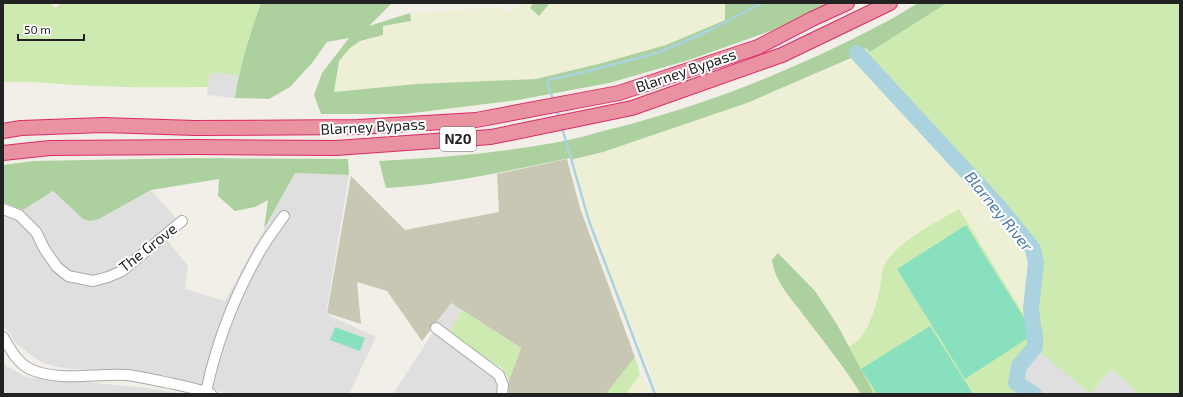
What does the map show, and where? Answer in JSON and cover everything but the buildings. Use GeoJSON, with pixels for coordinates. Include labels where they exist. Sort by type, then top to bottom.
{"type":"FeatureCollection","features":[{"type":"Feature","properties":{"kind":"highway","name":"Blarney Bypass"},"geometry":{"type":"LineString","coordinates":[[3,131],[21,128],[103,125],[195,128],[358,127],[476,120],[619,93],[758,47],[847,3]]}},
{"type":"Feature","properties":{"kind":"highway","name":"Blarney Bypass"},"geometry":{"type":"LineString","coordinates":[[3,153],[50,148],[336,148],[491,137],[632,108],[782,55],[890,3]]}},
{"type":"Feature","properties":{"kind":"street","name":"The Grove"},"geometry":{"type":"LineString","coordinates":[[3,209],[19,215],[36,232],[57,267],[68,276],[93,282],[122,271],[182,221]]}},
{"type":"Feature","properties":{"kind":"street"},"geometry":{"type":"LineString","coordinates":[[3,337],[16,359],[30,369],[42,373],[56,375],[126,375],[141,377],[184,390],[209,393],[217,346],[230,312],[255,259],[284,216]]}},
{"type":"Feature","properties":{"kind":"street"},"geometry":{"type":"LineString","coordinates":[[436,328],[499,375],[503,384],[502,394]]}},
{"type":"Feature","properties":{"kind":"shaded area"},"geometry":{"type":"Polygon","coordinates":[[[523,3],[533,3],[530,8],[539,15],[550,3],[725,3],[725,20],[666,45],[602,63],[536,79],[416,84],[334,92],[339,61],[350,48],[355,44],[383,35],[383,26],[411,21],[410,13],[504,7],[510,14],[517,5],[523,3]]]}},
{"type":"Feature","properties":{"kind":"shaded area"},"geometry":{"type":"Polygon","coordinates":[[[857,57],[965,171],[1031,248],[1033,264],[1028,321],[959,210],[883,268],[880,292],[875,311],[860,338],[849,347],[838,325],[815,291],[779,252],[772,259],[773,270],[786,294],[861,394],[658,394],[584,209],[571,160],[602,152],[747,103],[857,57]]]}},
{"type":"Feature","properties":{"kind":"shaded area"},"geometry":{"type":"Polygon","coordinates":[[[210,73],[239,75],[235,98],[207,95],[210,73]]]}},
{"type":"Feature","properties":{"kind":"shaded area"},"geometry":{"type":"Polygon","coordinates":[[[567,159],[580,208],[635,357],[606,394],[508,394],[509,380],[521,348],[451,303],[422,341],[387,291],[357,282],[361,324],[327,313],[351,176],[405,230],[499,212],[497,174],[567,159]]]}},
{"type":"Feature","properties":{"kind":"shaded area"},"geometry":{"type":"Polygon","coordinates":[[[295,173],[349,175],[326,314],[376,337],[349,394],[229,394],[179,380],[116,370],[72,369],[58,367],[44,363],[32,356],[16,343],[3,325],[3,202],[23,210],[53,191],[83,219],[99,219],[151,190],[183,226],[167,240],[188,266],[185,289],[225,301],[295,173]]]}},
{"type":"Feature","properties":{"kind":"shaded area"},"geometry":{"type":"Polygon","coordinates":[[[450,303],[462,310],[449,333],[436,323],[450,303]]]}},
{"type":"Feature","properties":{"kind":"shaded area"},"geometry":{"type":"Polygon","coordinates":[[[436,328],[499,375],[502,394],[393,394],[436,328]]]}},
{"type":"Feature","properties":{"kind":"shaded area"},"geometry":{"type":"Polygon","coordinates":[[[1038,350],[1085,387],[1095,389],[1112,369],[1139,394],[1037,394],[1018,379],[1021,367],[1038,350]]]}},
{"type":"Feature","properties":{"kind":"shaded area"},"geometry":{"type":"Polygon","coordinates":[[[3,359],[6,366],[28,378],[147,388],[184,394],[3,394],[3,359]]]}},
{"type":"Feature","properties":{"kind":"shaded area"},"geometry":{"type":"Polygon","coordinates":[[[640,374],[651,394],[626,394],[640,374]]]}},
{"type":"Feature","properties":{"kind":"green space"},"geometry":{"type":"Polygon","coordinates":[[[3,3],[49,3],[56,8],[60,3],[261,3],[249,38],[239,75],[210,73],[208,87],[109,87],[3,82],[3,3]]]}},
{"type":"Feature","properties":{"kind":"green space"},"geometry":{"type":"Polygon","coordinates":[[[261,3],[392,3],[369,26],[410,13],[411,21],[383,26],[383,35],[360,41],[350,48],[339,61],[334,92],[416,84],[536,79],[602,63],[666,45],[725,20],[725,3],[829,3],[773,30],[689,60],[609,83],[518,100],[405,114],[321,114],[314,95],[322,73],[349,38],[327,42],[312,63],[290,87],[269,99],[235,98],[246,50],[261,3]]]}},
{"type":"Feature","properties":{"kind":"green space"},"geometry":{"type":"Polygon","coordinates":[[[533,3],[550,3],[539,16],[530,8],[533,3]]]}},
{"type":"Feature","properties":{"kind":"green space"},"geometry":{"type":"Polygon","coordinates":[[[918,3],[947,3],[870,52],[866,48],[851,54],[851,58],[747,103],[603,152],[570,160],[570,158],[455,180],[386,188],[379,161],[470,154],[537,146],[576,138],[638,122],[708,100],[777,74],[887,21],[918,3]]]}},
{"type":"Feature","properties":{"kind":"green space"},"geometry":{"type":"Polygon","coordinates":[[[947,3],[1180,3],[1180,394],[1139,394],[1112,369],[1090,394],[1038,350],[1031,308],[1036,263],[1033,249],[989,196],[857,53],[866,48],[870,52],[947,3]]]}},
{"type":"Feature","properties":{"kind":"green space"},"geometry":{"type":"Polygon","coordinates":[[[193,158],[348,159],[349,175],[295,173],[264,229],[268,200],[255,207],[235,211],[218,196],[219,179],[151,190],[99,219],[90,221],[83,219],[53,191],[23,210],[3,202],[3,165],[34,161],[193,158]]]}},
{"type":"Feature","properties":{"kind":"green space"},"geometry":{"type":"Polygon","coordinates":[[[959,209],[1028,321],[1034,334],[1017,362],[1011,380],[1014,386],[1027,394],[873,394],[849,347],[861,337],[870,321],[878,298],[883,268],[888,259],[905,242],[959,209]]]}},
{"type":"Feature","properties":{"kind":"green space"},"geometry":{"type":"Polygon","coordinates":[[[966,225],[1034,334],[965,379],[897,269],[966,225]]]}},
{"type":"Feature","properties":{"kind":"green space"},"geometry":{"type":"Polygon","coordinates":[[[778,253],[815,291],[838,326],[874,394],[861,394],[848,374],[780,283],[772,260],[778,253]]]}},
{"type":"Feature","properties":{"kind":"green space"},"geometry":{"type":"Polygon","coordinates":[[[462,310],[521,348],[509,380],[502,368],[465,346],[449,333],[462,310]]]}},
{"type":"Feature","properties":{"kind":"green space"},"geometry":{"type":"Polygon","coordinates":[[[930,326],[973,394],[877,394],[861,369],[930,326]]]}},
{"type":"Feature","properties":{"kind":"green space"},"geometry":{"type":"Polygon","coordinates":[[[335,327],[365,338],[360,351],[330,340],[335,327]]]}},
{"type":"Feature","properties":{"kind":"green space"},"geometry":{"type":"Polygon","coordinates":[[[635,357],[640,374],[626,394],[606,394],[635,357]]]}},
{"type":"Feature","properties":{"kind":"waterway"},"geometry":{"type":"LineString","coordinates":[[552,97],[547,81],[548,80],[657,53],[710,30],[762,3]]}},
{"type":"Feature","properties":{"kind":"waterway","name":"Blarney River"},"geometry":{"type":"LineString","coordinates":[[857,53],[1000,208],[1033,249],[1036,263],[1031,308],[1035,335],[1035,347],[1019,366],[1016,383],[1034,394]]}},
{"type":"Feature","properties":{"kind":"waterway"},"geometry":{"type":"LineString","coordinates":[[563,131],[589,221],[655,394]]}}]}
